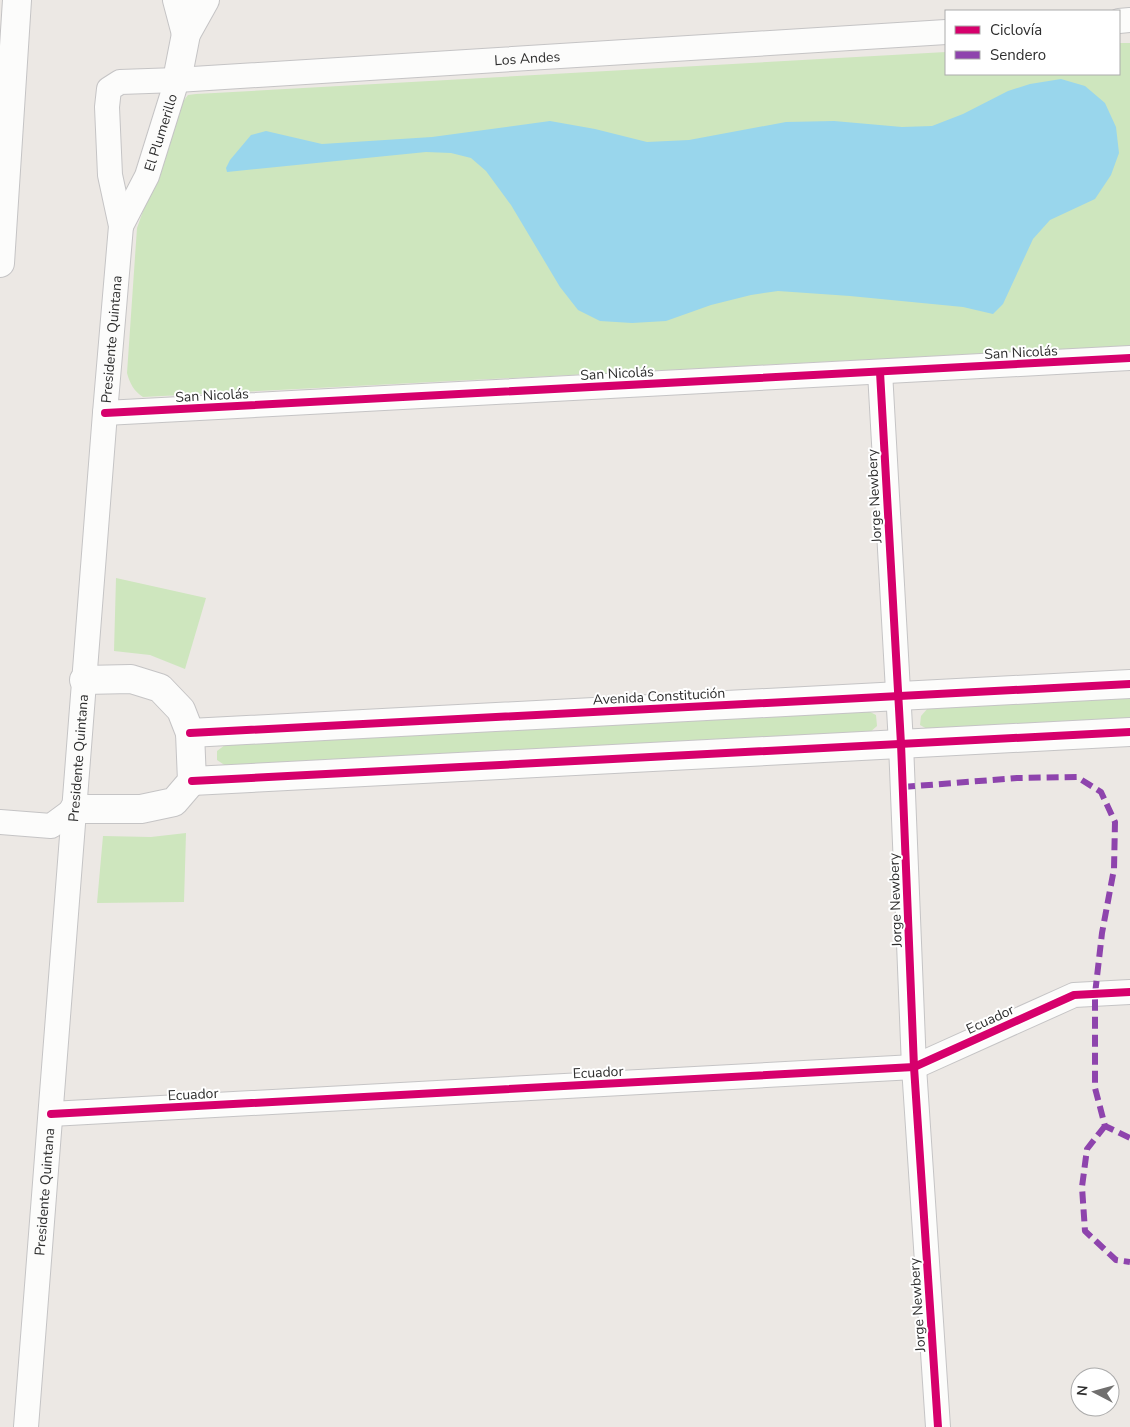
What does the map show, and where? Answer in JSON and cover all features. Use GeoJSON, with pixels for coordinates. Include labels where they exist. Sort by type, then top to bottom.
{"type":"FeatureCollection","features":[{"type":"Feature","properties":{"kind":"street"},"geometry":{"type":"LineString","coordinates":[[0,263],[17,0]]}},
{"type":"Feature","properties":{"kind":"street","name":"El Plumerillo"},"geometry":{"type":"LineString","coordinates":[[177,0],[186,34]]}},
{"type":"Feature","properties":{"kind":"street","name":"El Plumerillo"},"geometry":{"type":"LineString","coordinates":[[121,226],[147,176],[176,80],[186,34],[206,0]]}},
{"type":"Feature","properties":{"kind":"street","name":"Los Andes"},"geometry":{"type":"LineString","coordinates":[[109,89],[120,82],[945,32]]}},
{"type":"Feature","properties":{"kind":"street","name":"Presidente Quintana"},"geometry":{"type":"LineString","coordinates":[[26,1427],[121,226],[110,175],[107,107],[109,89]]}},
{"type":"Feature","properties":{"kind":"street","name":"San Nicolás"},"geometry":{"type":"LineString","coordinates":[[105,413],[1130,358]]}},
{"type":"Feature","properties":{"kind":"street","name":"Jorge Newbery"},"geometry":{"type":"LineString","coordinates":[[880,372],[899,696],[914,1067],[938,1427]]}},
{"type":"Feature","properties":{"kind":"street"},"geometry":{"type":"LineString","coordinates":[[0,822],[50,826],[74,809],[141,809],[174,802],[192,781],[190,733],[180,710],[160,688],[132,679],[84,680]]}},
{"type":"Feature","properties":{"kind":"street","name":"Avenida Constitución"},"geometry":{"type":"LineString","coordinates":[[190,733],[1130,684]]}},
{"type":"Feature","properties":{"kind":"street"},"geometry":{"type":"LineString","coordinates":[[192,781],[1130,732]]}},
{"type":"Feature","properties":{"kind":"street","name":"Ecuador"},"geometry":{"type":"LineString","coordinates":[[51,1114],[914,1067],[1074,994],[1130,992]]}},
{"type":"Feature","properties":{"kind":"green space"},"geometry":{"type":"Polygon","coordinates":[[[1120,43],[1130,43],[1130,346],[143,397],[131,384],[127,373],[137,228],[181,104],[188,95],[945,52],[945,75],[1120,75],[1120,43]]]}},
{"type":"Feature","properties":{"kind":"green space"},"geometry":{"type":"Polygon","coordinates":[[[116,578],[206,598],[185,669],[150,655],[114,651],[116,578]]]}},
{"type":"Feature","properties":{"kind":"green space"},"geometry":{"type":"Polygon","coordinates":[[[1130,697],[1130,718],[929,730],[920,725],[921,716],[928,708],[1130,697]]]}},
{"type":"Feature","properties":{"kind":"green space"},"geometry":{"type":"Polygon","coordinates":[[[868,711],[876,715],[877,726],[869,733],[226,766],[217,760],[217,751],[225,745],[868,711]]]}},
{"type":"Feature","properties":{"kind":"green space"},"geometry":{"type":"Polygon","coordinates":[[[186,833],[184,902],[97,903],[103,836],[151,837],[186,833]]]}},
{"type":"Feature","properties":{"kind":"water"},"geometry":{"type":"Polygon","coordinates":[[[1061,79],[1085,86],[1105,103],[1116,127],[1119,153],[1111,175],[1095,199],[1050,220],[1033,239],[1003,304],[993,314],[963,307],[778,291],[751,295],[711,305],[666,321],[632,323],[600,321],[578,310],[560,287],[511,205],[486,171],[471,158],[451,153],[426,152],[227,172],[226,168],[230,160],[251,135],[266,131],[322,144],[432,137],[550,121],[595,129],[647,142],[689,140],[786,122],[834,121],[902,127],[932,126],[963,114],[1008,91],[1030,84],[1061,79]]]}},
{"type":"Feature","properties":{"kind":"marked path"},"geometry":{"type":"LineString","coordinates":[[903,787],[1017,778],[1077,777],[1101,792],[1115,822],[1114,869],[1102,933],[1095,994],[1095,1088],[1105,1126],[1130,1138]]}},
{"type":"Feature","properties":{"kind":"marked path"},"geometry":{"type":"LineString","coordinates":[[1105,1126],[1087,1149],[1082,1187],[1085,1231],[1116,1260],[1130,1262]]}},
{"type":"Feature","properties":{"kind":"cycle path"},"geometry":{"type":"LineString","coordinates":[[105,413],[1130,358]]}},
{"type":"Feature","properties":{"kind":"cycle path"},"geometry":{"type":"LineString","coordinates":[[880,372],[901,744],[914,1067],[938,1427]]}},
{"type":"Feature","properties":{"kind":"cycle path"},"geometry":{"type":"LineString","coordinates":[[190,733],[1130,684]]}},
{"type":"Feature","properties":{"kind":"cycle path"},"geometry":{"type":"LineString","coordinates":[[192,781],[1130,732]]}},
{"type":"Feature","properties":{"kind":"cycle path"},"geometry":{"type":"LineString","coordinates":[[51,1114],[914,1067],[1074,995],[1130,992]]}}]}
